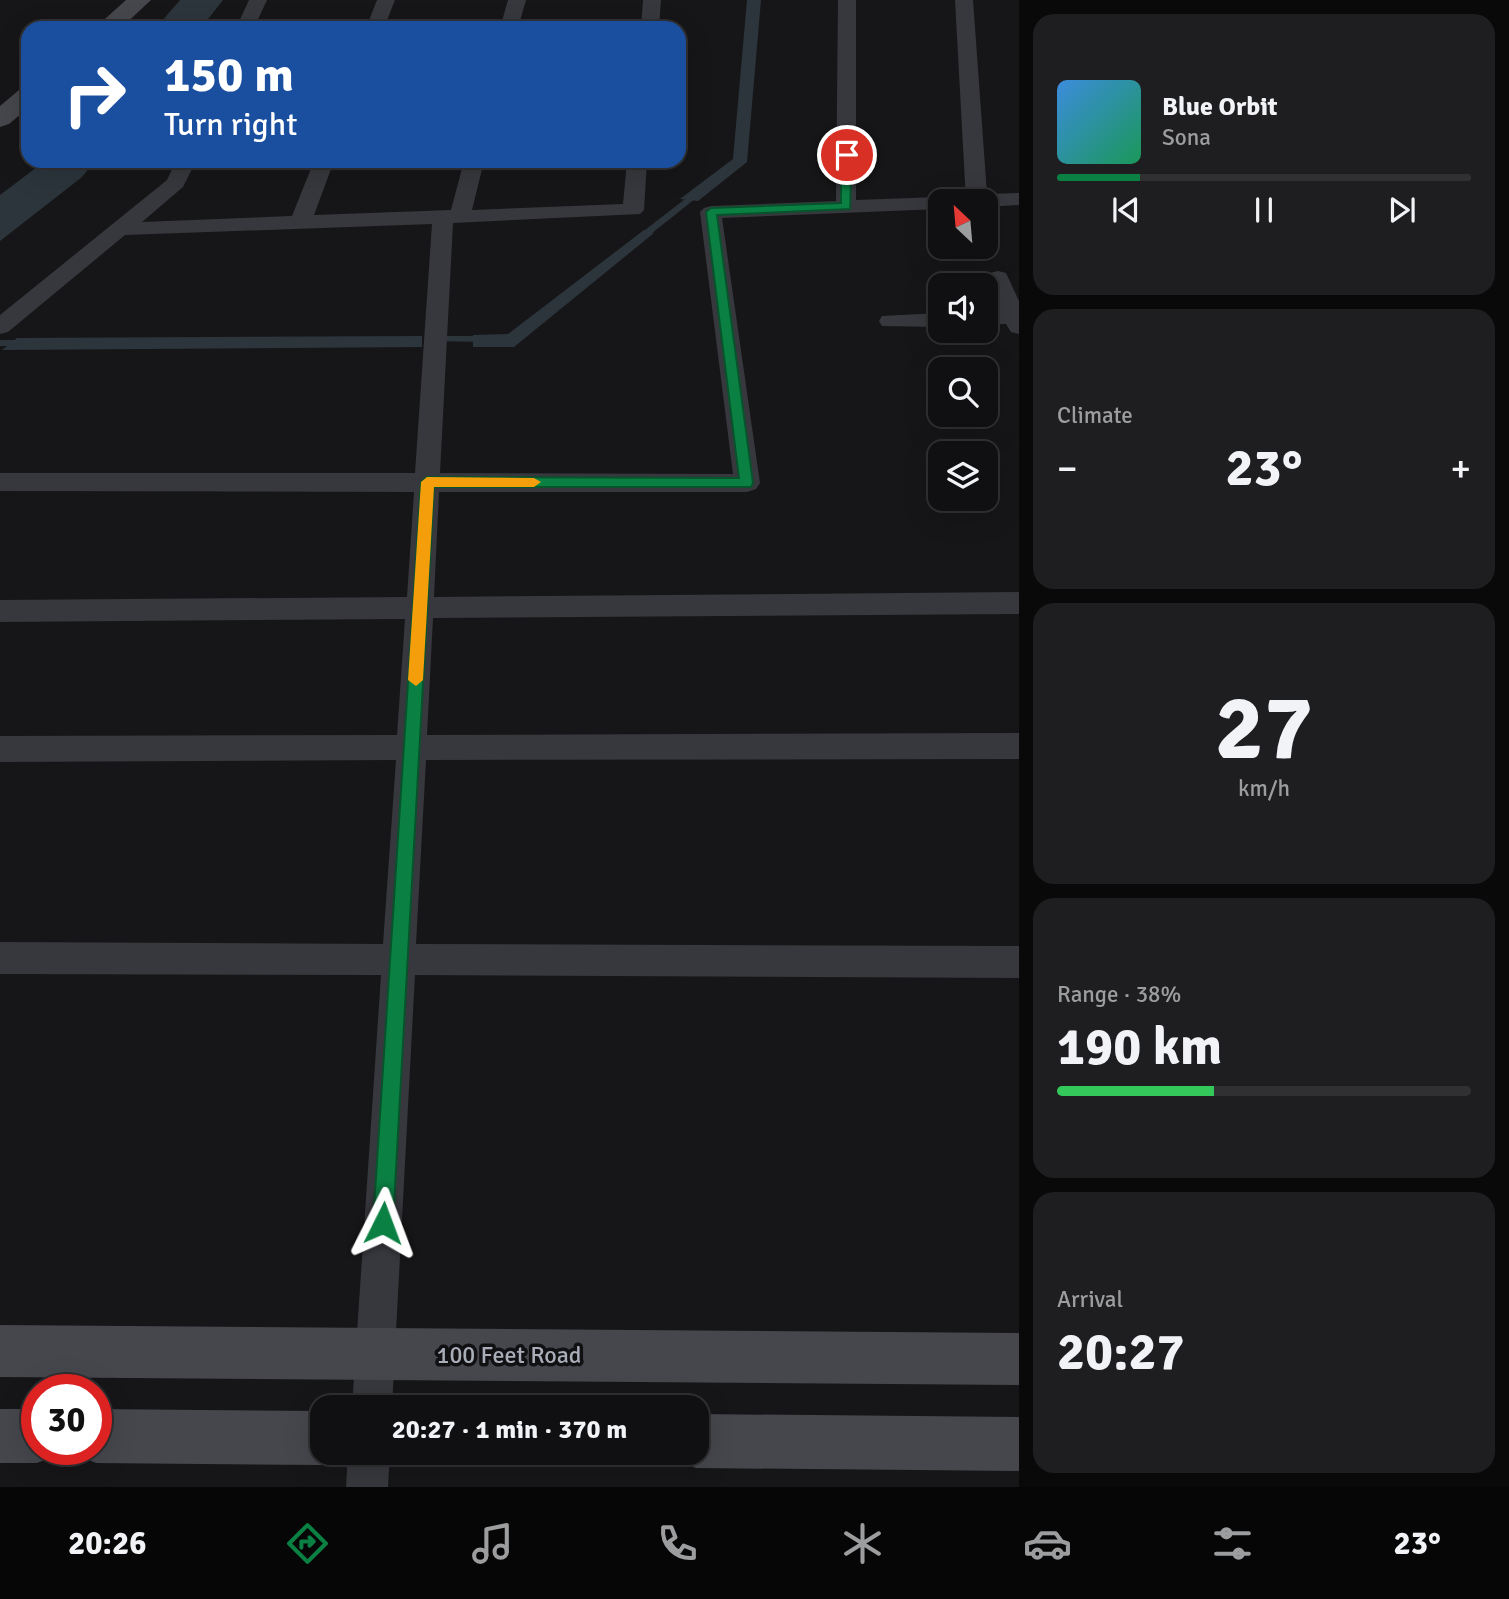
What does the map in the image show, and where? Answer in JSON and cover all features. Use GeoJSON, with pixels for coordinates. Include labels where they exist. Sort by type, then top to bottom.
{"type":"FeatureCollection","features":[{"type":"Feature","properties":{"kind":"main road"},"geometry":{"type":"LineString","coordinates":[[115,21],[140,0]]}},
{"type":"Feature","properties":{"kind":"main road"},"geometry":{"type":"LineString","coordinates":[[0,119],[21,101]]}},
{"type":"Feature","properties":{"kind":"main road","name":"100 Feet Road"},"geometry":{"type":"LineString","coordinates":[[0,1351],[1019,1359]]}},
{"type":"Feature","properties":{"kind":"main road"},"geometry":{"type":"LineString","coordinates":[[0,1436],[21,1436]]}},
{"type":"Feature","properties":{"kind":"main road"},"geometry":{"type":"LineString","coordinates":[[112,1436],[310,1438]]}},
{"type":"Feature","properties":{"kind":"main road"},"geometry":{"type":"LineString","coordinates":[[709,1441],[1019,1444]]}},
{"type":"Feature","properties":{"kind":"street"},"geometry":{"type":"LineString","coordinates":[[248,21],[257,0]]}},
{"type":"Feature","properties":{"kind":"street"},"geometry":{"type":"LineString","coordinates":[[378,21],[386,0]]}},
{"type":"Feature","properties":{"kind":"street"},"geometry":{"type":"LineString","coordinates":[[511,21],[517,0]]}},
{"type":"Feature","properties":{"kind":"street"},"geometry":{"type":"LineString","coordinates":[[650,21],[652,0]]}},
{"type":"Feature","properties":{"kind":"street"},"geometry":{"type":"LineString","coordinates":[[846,206],[848,0]]}},
{"type":"Feature","properties":{"kind":"street"},"geometry":{"type":"LineString","coordinates":[[964,0],[976,189]]}},
{"type":"Feature","properties":{"kind":"street"},"geometry":{"type":"LineString","coordinates":[[0,327],[176,183],[183,168]]}},
{"type":"Feature","properties":{"kind":"street"},"geometry":{"type":"LineString","coordinates":[[300,223],[321,168]]}},
{"type":"Feature","properties":{"kind":"street"},"geometry":{"type":"LineString","coordinates":[[373,1395],[427,482],[452,217],[471,168]]}},
{"type":"Feature","properties":{"kind":"street"},"geometry":{"type":"LineString","coordinates":[[120,229],[633,210],[636,168]]}},
{"type":"Feature","properties":{"kind":"street"},"geometry":{"type":"LineString","coordinates":[[998,200],[1019,200]]}},
{"type":"Feature","properties":{"kind":"street"},"geometry":{"type":"LineString","coordinates":[[0,482],[747,483],[711,212],[928,203]]}},
{"type":"Feature","properties":{"kind":"street"},"geometry":{"type":"LineString","coordinates":[[998,278],[1018,320],[998,319]]}},
{"type":"Feature","properties":{"kind":"street"},"geometry":{"type":"LineString","coordinates":[[890,321],[928,320]]}},
{"type":"Feature","properties":{"kind":"street"},"geometry":{"type":"LineString","coordinates":[[0,611],[1019,603]]}},
{"type":"Feature","properties":{"kind":"street"},"geometry":{"type":"LineString","coordinates":[[0,749],[1019,746]]}},
{"type":"Feature","properties":{"kind":"street"},"geometry":{"type":"LineString","coordinates":[[0,958],[1019,962]]}},
{"type":"Feature","properties":{"kind":"street"},"geometry":{"type":"LineString","coordinates":[[367,1487],[368,1465]]}},
{"type":"Feature","properties":{"kind":"shaded area"},"geometry":{"type":"Polygon","coordinates":[[[180,0],[223,0],[206,21],[162,21],[180,0]]]}},
{"type":"Feature","properties":{"kind":"shaded area"},"geometry":{"type":"Polygon","coordinates":[[[747,0],[761,0],[747,162],[698,201],[680,199],[733,159],[747,0]]]}},
{"type":"Feature","properties":{"kind":"shaded area"},"geometry":{"type":"Polygon","coordinates":[[[36,168],[89,168],[82,177],[0,241],[0,195],[36,168]]]}},
{"type":"Feature","properties":{"kind":"shaded area"},"geometry":{"type":"Polygon","coordinates":[[[644,230],[654,233],[514,347],[473,347],[473,335],[508,334],[644,230]]]}},
{"type":"Feature","properties":{"kind":"shaded area"},"geometry":{"type":"Polygon","coordinates":[[[422,336],[422,347],[2,350],[17,338],[422,336]]]}},
{"type":"Feature","properties":{"kind":"waterway"},"geometry":{"type":"LineString","coordinates":[[639,239],[701,191]]}},
{"type":"Feature","properties":{"kind":"waterway"},"geometry":{"type":"LineString","coordinates":[[435,339],[485,339]]}},
{"type":"Feature","properties":{"kind":"waterway"},"geometry":{"type":"LineString","coordinates":[[0,343],[23,343]]}},
{"type":"Feature","properties":{"kind":"slow traffic"},"geometry":{"type":"LineString","coordinates":[[416,680],[427,482],[534,482]]}},
{"type":"Feature","properties":{"kind":"route"},"geometry":{"type":"LineString","coordinates":[[383,1223],[427,482],[747,483],[711,212],[846,206],[847,155]]}}]}
